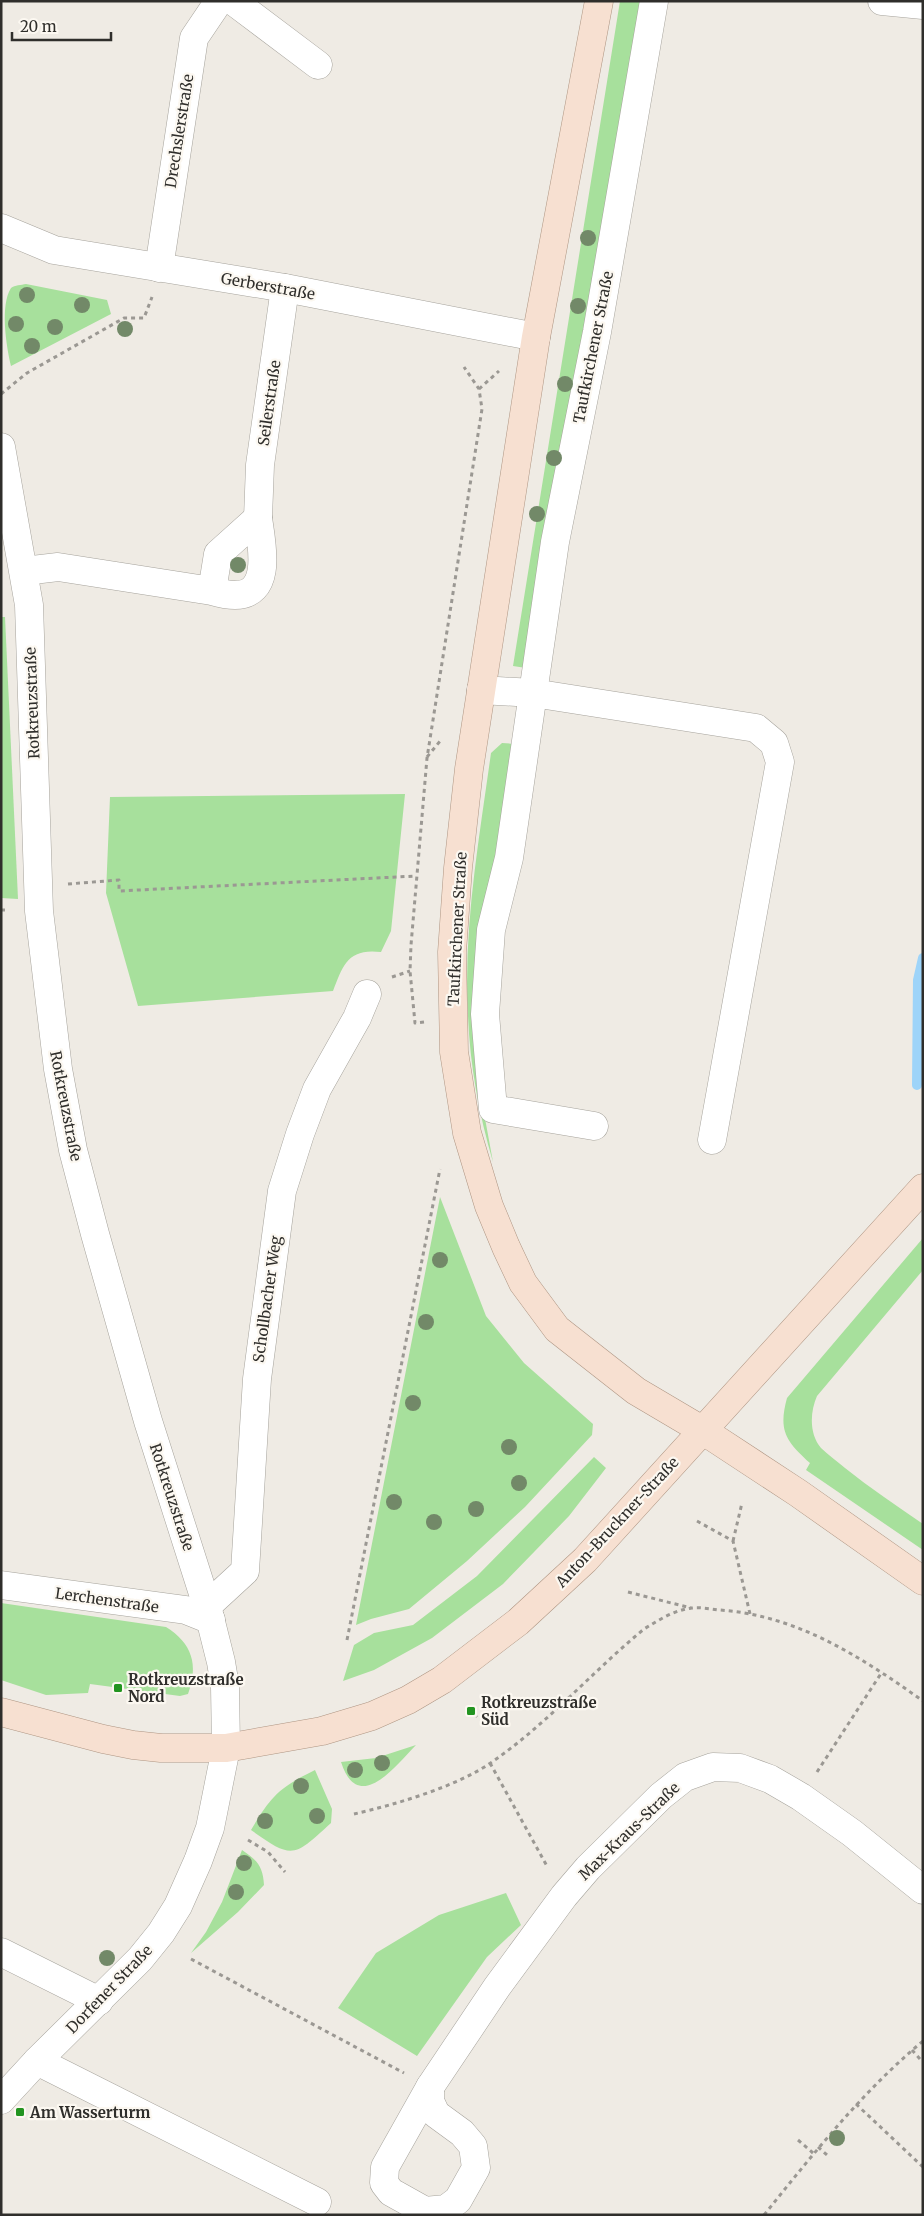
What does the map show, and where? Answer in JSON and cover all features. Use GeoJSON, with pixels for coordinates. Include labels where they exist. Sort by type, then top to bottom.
{"type":"FeatureCollection","features":[{"type":"Feature","properties":{"kind":"main road","name":"Taufkirchener Straße"},"geometry":{"type":"LineString","coordinates":[[599,1],[536,337],[481,690],[458,868],[452,952],[454,1052],[467,1133],[489,1206],[522,1283],[557,1329],[636,1391],[702,1430],[835,1519],[923,1581]]}},
{"type":"Feature","properties":{"kind":"main road","name":"Anton-Bruckner-Straße"},"geometry":{"type":"LineString","coordinates":[[1,1712],[103,1740],[133,1745],[161,1748],[226,1748],[322,1731],[372,1716],[408,1700],[442,1680],[518,1622],[585,1560],[923,1188]]}},
{"type":"Feature","properties":{"kind":"street","name":"Drechslerstraße"},"geometry":{"type":"LineString","coordinates":[[159,268],[194,38],[219,1]]}},
{"type":"Feature","properties":{"kind":"street"},"geometry":{"type":"LineString","coordinates":[[233,1],[318,65]]}},
{"type":"Feature","properties":{"kind":"street","name":"Taufkirchener Straße"},"geometry":{"type":"LineString","coordinates":[[594,1126],[493,1109],[485,1014],[491,930],[509,858],[555,542],[600,313],[654,1]]}},
{"type":"Feature","properties":{"kind":"street"},"geometry":{"type":"LineString","coordinates":[[882,1],[923,5]]}},
{"type":"Feature","properties":{"kind":"street","name":"Gerberstraße"},"geometry":{"type":"LineString","coordinates":[[1,228],[54,250],[285,288],[536,337]]}},
{"type":"Feature","properties":{"kind":"street","name":"Seilerstraße"},"geometry":{"type":"LineString","coordinates":[[24,570],[58,567],[236,595],[249,591],[261,578],[263,558],[258,518],[260,465],[285,288]]}},
{"type":"Feature","properties":{"kind":"street","name":"Rotkreuzstraße"},"geometry":{"type":"LineString","coordinates":[[1,447],[24,570],[28,605],[39,911],[58,1069],[73,1150],[95,1234],[146,1412],[209,1613],[225,1686],[226,1748]]}},
{"type":"Feature","properties":{"kind":"street"},"geometry":{"type":"LineString","coordinates":[[212,591],[218,554],[258,518]]}},
{"type":"Feature","properties":{"kind":"street"},"geometry":{"type":"LineString","coordinates":[[481,690],[533,693],[756,728],[774,743],[780,762],[734,1045],[712,1140]]}},
{"type":"Feature","properties":{"kind":"street","name":"Schollbacher Weg"},"geometry":{"type":"LineString","coordinates":[[209,1613],[245,1571],[257,1379],[282,1191],[317,1089],[357,1018],[367,994]]}},
{"type":"Feature","properties":{"kind":"street","name":"Lerchenstraße"},"geometry":{"type":"LineString","coordinates":[[1,1585],[209,1613]]}},
{"type":"Feature","properties":{"kind":"street","name":"Dorfener Straße"},"geometry":{"type":"LineString","coordinates":[[3,2095],[140,1959],[161,1933],[178,1906],[198,1862],[210,1828],[226,1748]]}},
{"type":"Feature","properties":{"kind":"street","name":"Max-Kraus-Straße"},"geometry":{"type":"LineString","coordinates":[[430,2087],[497,1987],[564,1896],[588,1868],[648,1809],[684,1777],[713,1767],[740,1768],[770,1779],[801,1797],[852,1833],[923,1890]]}},
{"type":"Feature","properties":{"kind":"street"},"geometry":{"type":"LineString","coordinates":[[1,1952],[99,2001]]}},
{"type":"Feature","properties":{"kind":"street"},"geometry":{"type":"LineString","coordinates":[[37,2061],[316,2202]]}},
{"type":"Feature","properties":{"kind":"path"},"geometry":{"type":"LineString","coordinates":[[1,394],[27,373],[124,318],[144,318],[152,298],[159,268]]}},
{"type":"Feature","properties":{"kind":"path"},"geometry":{"type":"LineString","coordinates":[[415,1023],[410,971],[416,876],[428,749],[482,409],[479,389],[464,367]]}},
{"type":"Feature","properties":{"kind":"path"},"geometry":{"type":"LineString","coordinates":[[39,886],[119,880],[119,891],[416,876]]}},
{"type":"Feature","properties":{"kind":"path"},"geometry":{"type":"LineString","coordinates":[[347,1640],[440,1169]]}},
{"type":"Feature","properties":{"kind":"path"},"geometry":{"type":"LineString","coordinates":[[742,1503],[733,1541],[750,1614]]}},
{"type":"Feature","properties":{"kind":"path"},"geometry":{"type":"LineString","coordinates":[[697,1522],[733,1541]]}},
{"type":"Feature","properties":{"kind":"path"},"geometry":{"type":"LineString","coordinates":[[628,1592],[692,1608],[750,1614],[799,1627],[882,1672],[923,1701]]}},
{"type":"Feature","properties":{"kind":"path"},"geometry":{"type":"LineString","coordinates":[[354,1814],[389,1806],[431,1791],[490,1763],[529,1733],[644,1629],[665,1615],[692,1608]]}},
{"type":"Feature","properties":{"kind":"path"},"geometry":{"type":"LineString","coordinates":[[801,1797],[882,1672]]}},
{"type":"Feature","properties":{"kind":"path"},"geometry":{"type":"LineString","coordinates":[[471,1711],[476,1717]]}},
{"type":"Feature","properties":{"kind":"path"},"geometry":{"type":"LineString","coordinates":[[490,1763],[564,1896]]}},
{"type":"Feature","properties":{"kind":"path"},"geometry":{"type":"LineString","coordinates":[[248,1840],[268,1852],[286,1872]]}},
{"type":"Feature","properties":{"kind":"path"},"geometry":{"type":"LineString","coordinates":[[191,1959],[430,2087]]}},
{"type":"Feature","properties":{"kind":"path"},"geometry":{"type":"LineString","coordinates":[[764,2215],[813,2152],[856,2104],[923,2040]]}},
{"type":"Feature","properties":{"kind":"path"},"geometry":{"type":"LineString","coordinates":[[912,2050],[920,2059]]}},
{"type":"Feature","properties":{"kind":"path"},"geometry":{"type":"LineString","coordinates":[[856,2104],[923,2167]]}},
{"type":"Feature","properties":{"kind":"path"},"geometry":{"type":"LineString","coordinates":[[798,2140],[813,2152]]}},
{"type":"Feature","properties":{"kind":"path"},"geometry":{"type":"LineString","coordinates":[[818,2147],[827,2156]]}},
{"type":"Feature","properties":{"kind":"green space"},"geometry":{"type":"Polygon","coordinates":[[[620,1],[643,1],[545,543],[526,668],[513,666],[620,1]]]}},
{"type":"Feature","properties":{"kind":"green space"},"geometry":{"type":"Polygon","coordinates":[[[26,284],[107,300],[111,314],[11,366],[6,337],[6,304],[11,288],[26,284]]]}},
{"type":"Feature","properties":{"kind":"green space"},"geometry":{"type":"Polygon","coordinates":[[[1,617],[5,617],[18,899],[1,898],[1,617]]]}},
{"type":"Feature","properties":{"kind":"green space"},"geometry":{"type":"Polygon","coordinates":[[[502,743],[516,744],[484,1113],[493,1162],[479,1108],[473,1072],[469,1035],[467,983],[473,884],[491,753],[502,743]]]}},
{"type":"Feature","properties":{"kind":"green space"},"geometry":{"type":"Polygon","coordinates":[[[405,794],[391,931],[381,952],[370,951],[361,953],[348,960],[340,973],[333,991],[138,1006],[106,893],[110,797],[405,794]]]}},
{"type":"Feature","properties":{"kind":"green space"},"geometry":{"type":"Polygon","coordinates":[[[440,1197],[486,1316],[524,1363],[593,1424],[592,1435],[525,1507],[467,1561],[409,1609],[356,1625],[440,1197]]]}},
{"type":"Feature","properties":{"kind":"green space"},"geometry":{"type":"Polygon","coordinates":[[[923,1238],[923,1270],[817,1396],[813,1409],[812,1423],[814,1436],[824,1451],[864,1483],[923,1524],[923,1550],[806,1470],[810,1463],[795,1448],[786,1435],[783,1419],[787,1398],[923,1238]]]}},
{"type":"Feature","properties":{"kind":"green space"},"geometry":{"type":"Polygon","coordinates":[[[594,1457],[606,1468],[569,1516],[503,1584],[432,1638],[374,1670],[343,1681],[354,1645],[374,1633],[413,1625],[477,1576],[594,1457]]]}},
{"type":"Feature","properties":{"kind":"green space"},"geometry":{"type":"Polygon","coordinates":[[[1,1603],[166,1627],[182,1640],[191,1656],[193,1674],[188,1694],[180,1696],[90,1684],[88,1693],[46,1695],[1,1680],[1,1603]]]}},
{"type":"Feature","properties":{"kind":"green space"},"geometry":{"type":"Polygon","coordinates":[[[416,1745],[388,1774],[367,1786],[357,1785],[348,1777],[341,1762],[376,1758],[416,1745]]]}},
{"type":"Feature","properties":{"kind":"green space"},"geometry":{"type":"Polygon","coordinates":[[[315,1770],[332,1809],[331,1823],[309,1843],[293,1850],[285,1850],[276,1846],[251,1830],[277,1794],[285,1787],[315,1770]]]}},
{"type":"Feature","properties":{"kind":"green space"},"geometry":{"type":"Polygon","coordinates":[[[242,1850],[252,1857],[261,1868],[264,1885],[238,1912],[191,1953],[206,1932],[222,1902],[242,1850]]]}},
{"type":"Feature","properties":{"kind":"green space"},"geometry":{"type":"Polygon","coordinates":[[[506,1893],[521,1925],[487,1957],[417,2056],[338,2008],[376,1953],[439,1915],[506,1893]]]}},
{"type":"Feature","properties":{"kind":"waterway"},"geometry":{"type":"LineString","coordinates":[[917,1085],[918,980],[923,958]]}},
{"type":"Feature","properties":{"kind":"place","name":"Rotkreuzstraße Nord"},"geometry":{"type":"Point","coordinates":[118,1688]}},
{"type":"Feature","properties":{"kind":"place","name":"Rotkreuzstraße Süd"},"geometry":{"type":"Point","coordinates":[471,1711]}},
{"type":"Feature","properties":{"kind":"place","name":"Am Wasserturm"},"geometry":{"type":"Point","coordinates":[20,2112]}}]}
